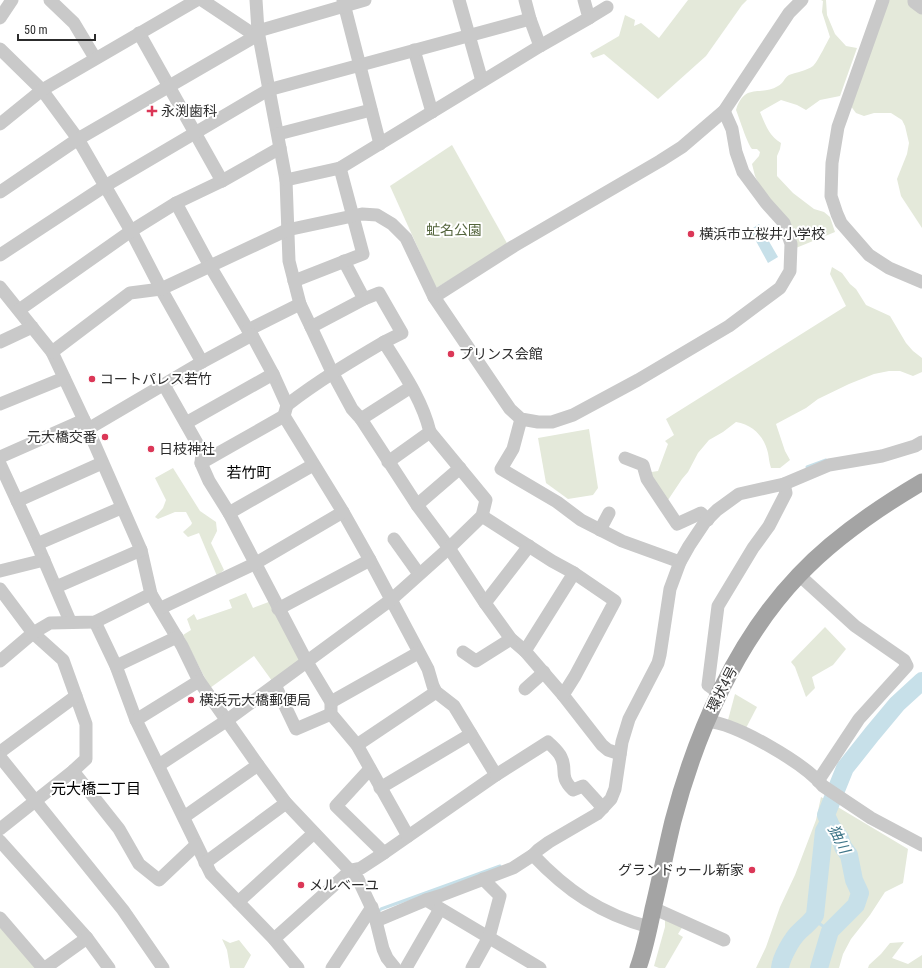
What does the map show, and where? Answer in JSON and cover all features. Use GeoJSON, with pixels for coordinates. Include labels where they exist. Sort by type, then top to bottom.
{"type":"FeatureCollection","features":[{"type":"Feature","properties":{"kind":"main road","name":"環状4号"},"geometry":{"type":"LineString","coordinates":[[638,968],[649,927],[673,820],[692,758],[706,721],[719,693],[751,636],[780,596],[816,559],[851,529],[890,501],[922,482]]}},
{"type":"Feature","properties":{"kind":"street"},"geometry":{"type":"LineString","coordinates":[[0,18],[12,0]]}},
{"type":"Feature","properties":{"kind":"street"},"geometry":{"type":"LineString","coordinates":[[50,0],[74,23],[95,58]]}},
{"type":"Feature","properties":{"kind":"street"},"geometry":{"type":"LineString","coordinates":[[0,124],[42,90],[197,0]]}},
{"type":"Feature","properties":{"kind":"street"},"geometry":{"type":"LineString","coordinates":[[202,0],[257,33]]}},
{"type":"Feature","properties":{"kind":"street"},"geometry":{"type":"LineString","coordinates":[[256,0],[257,33],[286,180],[289,261],[300,304],[332,372],[352,408],[361,419],[388,462],[511,639],[524,650],[544,672],[602,745],[616,753]]}},
{"type":"Feature","properties":{"kind":"street"},"geometry":{"type":"LineString","coordinates":[[0,192],[78,139],[257,33],[343,2],[365,0]]}},
{"type":"Feature","properties":{"kind":"street"},"geometry":{"type":"LineString","coordinates":[[459,0],[482,81]]}},
{"type":"Feature","properties":{"kind":"street"},"geometry":{"type":"LineString","coordinates":[[525,0],[540,46]]}},
{"type":"Feature","properties":{"kind":"street"},"geometry":{"type":"LineString","coordinates":[[584,0],[589,18]]}},
{"type":"Feature","properties":{"kind":"street"},"geometry":{"type":"LineString","coordinates":[[434,297],[514,246],[682,147],[724,111],[789,13],[802,0]]}},
{"type":"Feature","properties":{"kind":"street"},"geometry":{"type":"LineString","coordinates":[[914,0],[914,2],[922,8]]}},
{"type":"Feature","properties":{"kind":"street"},"geometry":{"type":"LineString","coordinates":[[881,1],[838,127],[832,162],[831,196],[841,223],[869,255],[889,268],[922,282]]}},
{"type":"Feature","properties":{"kind":"street"},"geometry":{"type":"LineString","coordinates":[[343,2],[358,65],[380,144]]}},
{"type":"Feature","properties":{"kind":"street"},"geometry":{"type":"LineString","coordinates":[[286,180],[340,168],[607,7]]}},
{"type":"Feature","properties":{"kind":"street"},"geometry":{"type":"LineString","coordinates":[[0,255],[105,186],[268,90],[530,19]]}},
{"type":"Feature","properties":{"kind":"street"},"geometry":{"type":"LineString","coordinates":[[139,33],[222,180]]}},
{"type":"Feature","properties":{"kind":"street"},"geometry":{"type":"LineString","coordinates":[[0,49],[42,90],[78,139],[131,231],[161,290],[202,362]]}},
{"type":"Feature","properties":{"kind":"street"},"geometry":{"type":"LineString","coordinates":[[414,50],[432,112]]}},
{"type":"Feature","properties":{"kind":"street"},"geometry":{"type":"LineString","coordinates":[[278,134],[371,110]]}},
{"type":"Feature","properties":{"kind":"street"},"geometry":{"type":"LineString","coordinates":[[52,352],[130,293],[161,290],[287,230],[352,215],[377,215],[392,224],[406,238],[434,297],[510,409],[521,418],[538,422],[552,422],[573,415],[638,380],[728,326],[780,288],[790,271],[791,244],[784,223],[766,203],[743,172],[736,152],[732,129],[724,111]]}},
{"type":"Feature","properties":{"kind":"street"},"geometry":{"type":"LineString","coordinates":[[19,310],[131,231],[176,203],[280,148]]}},
{"type":"Feature","properties":{"kind":"street"},"geometry":{"type":"LineString","coordinates":[[294,281],[363,254],[340,168]]}},
{"type":"Feature","properties":{"kind":"street"},"geometry":{"type":"LineString","coordinates":[[176,203],[210,266],[273,374],[286,411],[313,465],[343,512],[392,599],[418,653],[428,669],[436,692],[454,706],[496,776]]}},
{"type":"Feature","properties":{"kind":"street"},"geometry":{"type":"LineString","coordinates":[[344,261],[364,299]]}},
{"type":"Feature","properties":{"kind":"street"},"geometry":{"type":"LineString","coordinates":[[0,287],[52,352],[86,424],[121,508],[141,550],[151,594],[161,608],[199,681],[258,766],[286,803],[358,879],[374,915],[383,949],[394,968]]}},
{"type":"Feature","properties":{"kind":"street"},"geometry":{"type":"LineString","coordinates":[[201,463],[286,411],[310,388],[332,372],[402,333],[379,293],[311,326]]}},
{"type":"Feature","properties":{"kind":"street"},"geometry":{"type":"LineString","coordinates":[[0,456],[86,424],[164,385],[300,304]]}},
{"type":"Feature","properties":{"kind":"street"},"geometry":{"type":"LineString","coordinates":[[0,342],[32,327]]}},
{"type":"Feature","properties":{"kind":"street"},"geometry":{"type":"LineString","coordinates":[[159,765],[226,721],[392,599],[482,516],[486,500],[430,432],[426,416],[411,387],[384,342]]}},
{"type":"Feature","properties":{"kind":"street"},"geometry":{"type":"LineString","coordinates":[[186,422],[273,374]]}},
{"type":"Feature","properties":{"kind":"street"},"geometry":{"type":"LineString","coordinates":[[0,404],[64,378]]}},
{"type":"Feature","properties":{"kind":"street"},"geometry":{"type":"LineString","coordinates":[[164,385],[202,452],[201,463],[209,481],[229,513],[256,563],[278,609],[331,708],[356,745],[408,836]]}},
{"type":"Feature","properties":{"kind":"street"},"geometry":{"type":"LineString","coordinates":[[361,419],[411,387]]}},
{"type":"Feature","properties":{"kind":"street"},"geometry":{"type":"LineString","coordinates":[[521,418],[513,449],[501,469],[557,502],[581,520],[600,530],[622,541],[674,560]]}},
{"type":"Feature","properties":{"kind":"street"},"geometry":{"type":"LineString","coordinates":[[388,462],[430,432]]}},
{"type":"Feature","properties":{"kind":"street"},"geometry":{"type":"LineString","coordinates":[[625,458],[643,465],[646,479],[677,524],[705,517],[739,494],[785,482],[829,465],[867,456],[882,456],[915,446],[922,442]]}},
{"type":"Feature","properties":{"kind":"street"},"geometry":{"type":"LineString","coordinates":[[17,501],[102,463]]}},
{"type":"Feature","properties":{"kind":"street"},"geometry":{"type":"LineString","coordinates":[[0,464],[37,544],[70,622]]}},
{"type":"Feature","properties":{"kind":"street"},"geometry":{"type":"LineString","coordinates":[[229,513],[313,465]]}},
{"type":"Feature","properties":{"kind":"street"},"geometry":{"type":"LineString","coordinates":[[417,505],[460,468]]}},
{"type":"Feature","properties":{"kind":"street"},"geometry":{"type":"LineString","coordinates":[[719,693],[708,684],[718,606],[768,526],[786,493],[785,482]]}},
{"type":"Feature","properties":{"kind":"street"},"geometry":{"type":"LineString","coordinates":[[37,544],[121,508]]}},
{"type":"Feature","properties":{"kind":"street"},"geometry":{"type":"LineString","coordinates":[[161,608],[256,563],[343,512]]}},
{"type":"Feature","properties":{"kind":"street"},"geometry":{"type":"LineString","coordinates":[[600,530],[609,513]]}},
{"type":"Feature","properties":{"kind":"street"},"geometry":{"type":"LineString","coordinates":[[482,516],[552,561],[574,573],[615,601],[575,676],[563,695]]}},
{"type":"Feature","properties":{"kind":"street"},"geometry":{"type":"LineString","coordinates":[[337,966],[374,915],[442,895],[513,868],[549,842],[597,814],[601,807],[610,799],[615,789],[616,753],[622,742],[629,719],[658,663],[674,560],[705,517]]}},
{"type":"Feature","properties":{"kind":"street"},"geometry":{"type":"LineString","coordinates":[[394,538],[419,574]]}},
{"type":"Feature","properties":{"kind":"street"},"geometry":{"type":"LineString","coordinates":[[485,603],[529,546]]}},
{"type":"Feature","properties":{"kind":"street"},"geometry":{"type":"LineString","coordinates":[[56,587],[141,550]]}},
{"type":"Feature","properties":{"kind":"street"},"geometry":{"type":"LineString","coordinates":[[0,571],[44,560]]}},
{"type":"Feature","properties":{"kind":"street"},"geometry":{"type":"LineString","coordinates":[[278,609],[370,560]]}},
{"type":"Feature","properties":{"kind":"street"},"geometry":{"type":"LineString","coordinates":[[524,650],[574,573]]}},
{"type":"Feature","properties":{"kind":"street"},"geometry":{"type":"LineString","coordinates":[[799,575],[855,626],[904,660],[907,666],[859,719],[820,784]]}},
{"type":"Feature","properties":{"kind":"street"},"geometry":{"type":"LineString","coordinates":[[0,589],[34,633],[63,660],[86,724],[86,759],[0,829]]}},
{"type":"Feature","properties":{"kind":"street"},"geometry":{"type":"LineString","coordinates":[[2,655],[50,623],[95,622],[151,594]]}},
{"type":"Feature","properties":{"kind":"street"},"geometry":{"type":"LineString","coordinates":[[95,622],[116,666],[136,720],[211,874],[274,939],[298,968]]}},
{"type":"Feature","properties":{"kind":"street"},"geometry":{"type":"LineString","coordinates":[[116,666],[177,637]]}},
{"type":"Feature","properties":{"kind":"street"},"geometry":{"type":"LineString","coordinates":[[463,652],[476,661],[511,639]]}},
{"type":"Feature","properties":{"kind":"street"},"geometry":{"type":"LineString","coordinates":[[275,685],[296,729],[418,653]]}},
{"type":"Feature","properties":{"kind":"street"},"geometry":{"type":"LineString","coordinates":[[524,689],[544,672]]}},
{"type":"Feature","properties":{"kind":"street"},"geometry":{"type":"LineString","coordinates":[[136,720],[199,681]]}},
{"type":"Feature","properties":{"kind":"street"},"geometry":{"type":"LineString","coordinates":[[356,745],[436,692]]}},
{"type":"Feature","properties":{"kind":"street"},"geometry":{"type":"LineString","coordinates":[[0,752],[76,696]]}},
{"type":"Feature","properties":{"kind":"street"},"geometry":{"type":"LineString","coordinates":[[706,721],[717,722],[766,744],[794,763],[820,784],[871,818],[922,845]]}},
{"type":"Feature","properties":{"kind":"street"},"geometry":{"type":"LineString","coordinates":[[380,788],[471,734]]}},
{"type":"Feature","properties":{"kind":"street"},"geometry":{"type":"LineString","coordinates":[[274,939],[351,870],[361,868],[548,742],[562,758],[564,780],[568,785],[573,790],[583,786],[601,807]]}},
{"type":"Feature","properties":{"kind":"street"},"geometry":{"type":"LineString","coordinates":[[0,757],[123,910],[164,968]]}},
{"type":"Feature","properties":{"kind":"street"},"geometry":{"type":"LineString","coordinates":[[184,817],[258,766]]}},
{"type":"Feature","properties":{"kind":"street"},"geometry":{"type":"LineString","coordinates":[[370,769],[336,806],[384,853]]}},
{"type":"Feature","properties":{"kind":"street"},"geometry":{"type":"LineString","coordinates":[[73,771],[119,829],[139,864],[159,880],[196,844]]}},
{"type":"Feature","properties":{"kind":"street"},"geometry":{"type":"LineString","coordinates":[[205,863],[286,803]]}},
{"type":"Feature","properties":{"kind":"street"},"geometry":{"type":"LineString","coordinates":[[238,902],[314,832]]}},
{"type":"Feature","properties":{"kind":"street"},"geometry":{"type":"LineString","coordinates":[[0,840],[87,938],[109,968]]}},
{"type":"Feature","properties":{"kind":"street"},"geometry":{"type":"LineString","coordinates":[[533,855],[551,874],[594,906],[628,921],[649,927]]}},
{"type":"Feature","properties":{"kind":"street"},"geometry":{"type":"LineString","coordinates":[[472,968],[489,937],[500,896],[483,879]]}},
{"type":"Feature","properties":{"kind":"street"},"geometry":{"type":"LineString","coordinates":[[426,900],[489,937],[534,967]]}},
{"type":"Feature","properties":{"kind":"street"},"geometry":{"type":"LineString","coordinates":[[653,908],[724,940]]}},
{"type":"Feature","properties":{"kind":"street"},"geometry":{"type":"LineString","coordinates":[[406,968],[440,909]]}},
{"type":"Feature","properties":{"kind":"street"},"geometry":{"type":"LineString","coordinates":[[0,918],[44,968],[87,938]]}},
{"type":"Feature","properties":{"kind":"green space"},"geometry":{"type":"Polygon","coordinates":[[[688,0],[747,0],[706,56],[658,99],[604,54],[593,58],[590,53],[619,36],[625,15],[635,20],[634,26],[641,23],[659,38],[688,0]]]}},
{"type":"Feature","properties":{"kind":"green space"},"geometry":{"type":"Polygon","coordinates":[[[821,0],[826,0],[827,15],[835,34],[846,46],[857,48],[840,96],[820,100],[806,110],[797,105],[781,100],[760,112],[770,133],[781,143],[777,156],[777,176],[793,193],[814,209],[824,212],[830,217],[835,232],[791,250],[755,176],[752,164],[759,156],[760,152],[757,149],[752,149],[750,146],[736,110],[740,101],[748,93],[771,89],[780,85],[789,75],[807,69],[815,64],[830,37],[822,12],[823,1],[821,0]]]}},
{"type":"Feature","properties":{"kind":"green space"},"geometry":{"type":"Polygon","coordinates":[[[883,0],[922,0],[922,228],[901,196],[897,179],[907,154],[909,143],[902,120],[891,113],[874,113],[864,116],[856,113],[847,101],[883,0]]]}},
{"type":"Feature","properties":{"kind":"green space","name":"虻名公園"},"geometry":{"type":"Polygon","coordinates":[[[452,145],[508,245],[436,288],[390,186],[452,145]]]}},
{"type":"Feature","properties":{"kind":"green space"},"geometry":{"type":"Polygon","coordinates":[[[832,267],[842,273],[850,284],[856,289],[866,305],[890,316],[906,343],[922,358],[922,372],[913,376],[900,371],[889,371],[874,374],[818,399],[806,408],[776,424],[785,451],[790,460],[780,468],[771,468],[764,441],[757,432],[742,423],[736,422],[709,440],[698,453],[688,472],[668,500],[645,473],[658,471],[668,444],[665,441],[674,435],[666,419],[846,306],[830,274],[832,267]]]}},
{"type":"Feature","properties":{"kind":"green space"},"geometry":{"type":"Polygon","coordinates":[[[589,429],[598,488],[593,495],[568,499],[546,483],[538,438],[589,429]]]}},
{"type":"Feature","properties":{"kind":"green space"},"geometry":{"type":"Polygon","coordinates":[[[173,468],[200,511],[216,522],[217,531],[211,543],[224,570],[217,576],[199,533],[188,537],[183,532],[192,523],[186,512],[175,512],[158,519],[155,517],[163,508],[166,500],[155,478],[173,468]]]}},
{"type":"Feature","properties":{"kind":"green space"},"geometry":{"type":"Polygon","coordinates":[[[246,593],[253,608],[274,600],[307,662],[275,685],[254,656],[210,688],[183,635],[191,630],[187,619],[194,614],[197,620],[232,608],[229,600],[246,593]]]}},
{"type":"Feature","properties":{"kind":"green space"},"geometry":{"type":"Polygon","coordinates":[[[825,627],[846,649],[833,665],[812,677],[815,688],[806,697],[795,667],[791,662],[825,627]]]}},
{"type":"Feature","properties":{"kind":"green space"},"geometry":{"type":"Polygon","coordinates":[[[735,694],[757,707],[746,728],[728,720],[735,694]]]}},
{"type":"Feature","properties":{"kind":"green space"},"geometry":{"type":"Polygon","coordinates":[[[821,797],[908,849],[903,883],[885,892],[870,915],[851,939],[843,954],[839,968],[756,968],[766,947],[780,907],[795,875],[816,820],[821,797]]]}},
{"type":"Feature","properties":{"kind":"green space"},"geometry":{"type":"Polygon","coordinates":[[[665,918],[683,926],[678,934],[683,937],[665,968],[659,968],[654,966],[665,927],[665,918]]]}},
{"type":"Feature","properties":{"kind":"green space"},"geometry":{"type":"Polygon","coordinates":[[[0,923],[41,968],[0,968],[0,923]]]}},
{"type":"Feature","properties":{"kind":"green space"},"geometry":{"type":"Polygon","coordinates":[[[222,939],[230,943],[239,940],[251,955],[244,968],[230,968],[227,950],[222,939]]]}},
{"type":"Feature","properties":{"kind":"green space"},"geometry":{"type":"Polygon","coordinates":[[[904,942],[892,958],[908,964],[922,955],[922,968],[868,968],[869,965],[890,943],[904,942]]]}},
{"type":"Feature","properties":{"kind":"water"},"geometry":{"type":"Polygon","coordinates":[[[759,224],[778,257],[768,263],[750,230],[759,224]]]}},
{"type":"Feature","properties":{"kind":"waterway"},"geometry":{"type":"LineString","coordinates":[[807,467],[826,460]]}},
{"type":"Feature","properties":{"kind":"waterway","name":"㹨川"},"geometry":{"type":"LineString","coordinates":[[819,968],[830,931],[856,905],[860,893],[854,880],[849,855],[843,847],[840,838],[831,826],[826,815],[845,768],[897,704],[922,681]]}},
{"type":"Feature","properties":{"kind":"waterway"},"geometry":{"type":"LineString","coordinates":[[780,968],[782,959],[790,943],[815,915],[824,831],[829,822]]}},
{"type":"Feature","properties":{"kind":"waterway"},"geometry":{"type":"LineString","coordinates":[[378,912],[381,909],[500,866]]}},
{"type":"Feature","properties":{"kind":"waterway"},"geometry":{"type":"LineString","coordinates":[[811,922],[820,924],[830,931]]}},
{"type":"Feature","properties":{"kind":"place","name":"永渕歯科"},"geometry":{"type":"Point","coordinates":[152,111]}},
{"type":"Feature","properties":{"kind":"place","name":"横浜市立桜井小学校"},"geometry":{"type":"Point","coordinates":[691,234]}},
{"type":"Feature","properties":{"kind":"place","name":"プリンス会館"},"geometry":{"type":"Point","coordinates":[451,354]}},
{"type":"Feature","properties":{"kind":"place","name":"コートパレス若竹"},"geometry":{"type":"Point","coordinates":[92,379]}},
{"type":"Feature","properties":{"kind":"place","name":"元大橋交番"},"geometry":{"type":"Point","coordinates":[105,437]}},
{"type":"Feature","properties":{"kind":"place","name":"日枝神社"},"geometry":{"type":"Point","coordinates":[151,449]}},
{"type":"Feature","properties":{"kind":"place","name":"横浜元大橋郵便局"},"geometry":{"type":"Point","coordinates":[191,700]}},
{"type":"Feature","properties":{"kind":"place","name":"グランドゥール新家"},"geometry":{"type":"Point","coordinates":[752,870]}},
{"type":"Feature","properties":{"kind":"place","name":"メルベーユ"},"geometry":{"type":"Point","coordinates":[301,885]}},
{"type":"Feature","properties":{"kind":"district","name":"若竹町"},"geometry":{"type":"Point","coordinates":[249,473]}},
{"type":"Feature","properties":{"kind":"district","name":"元大橋二丁目"},"geometry":{"type":"Point","coordinates":[96,789]}}]}
